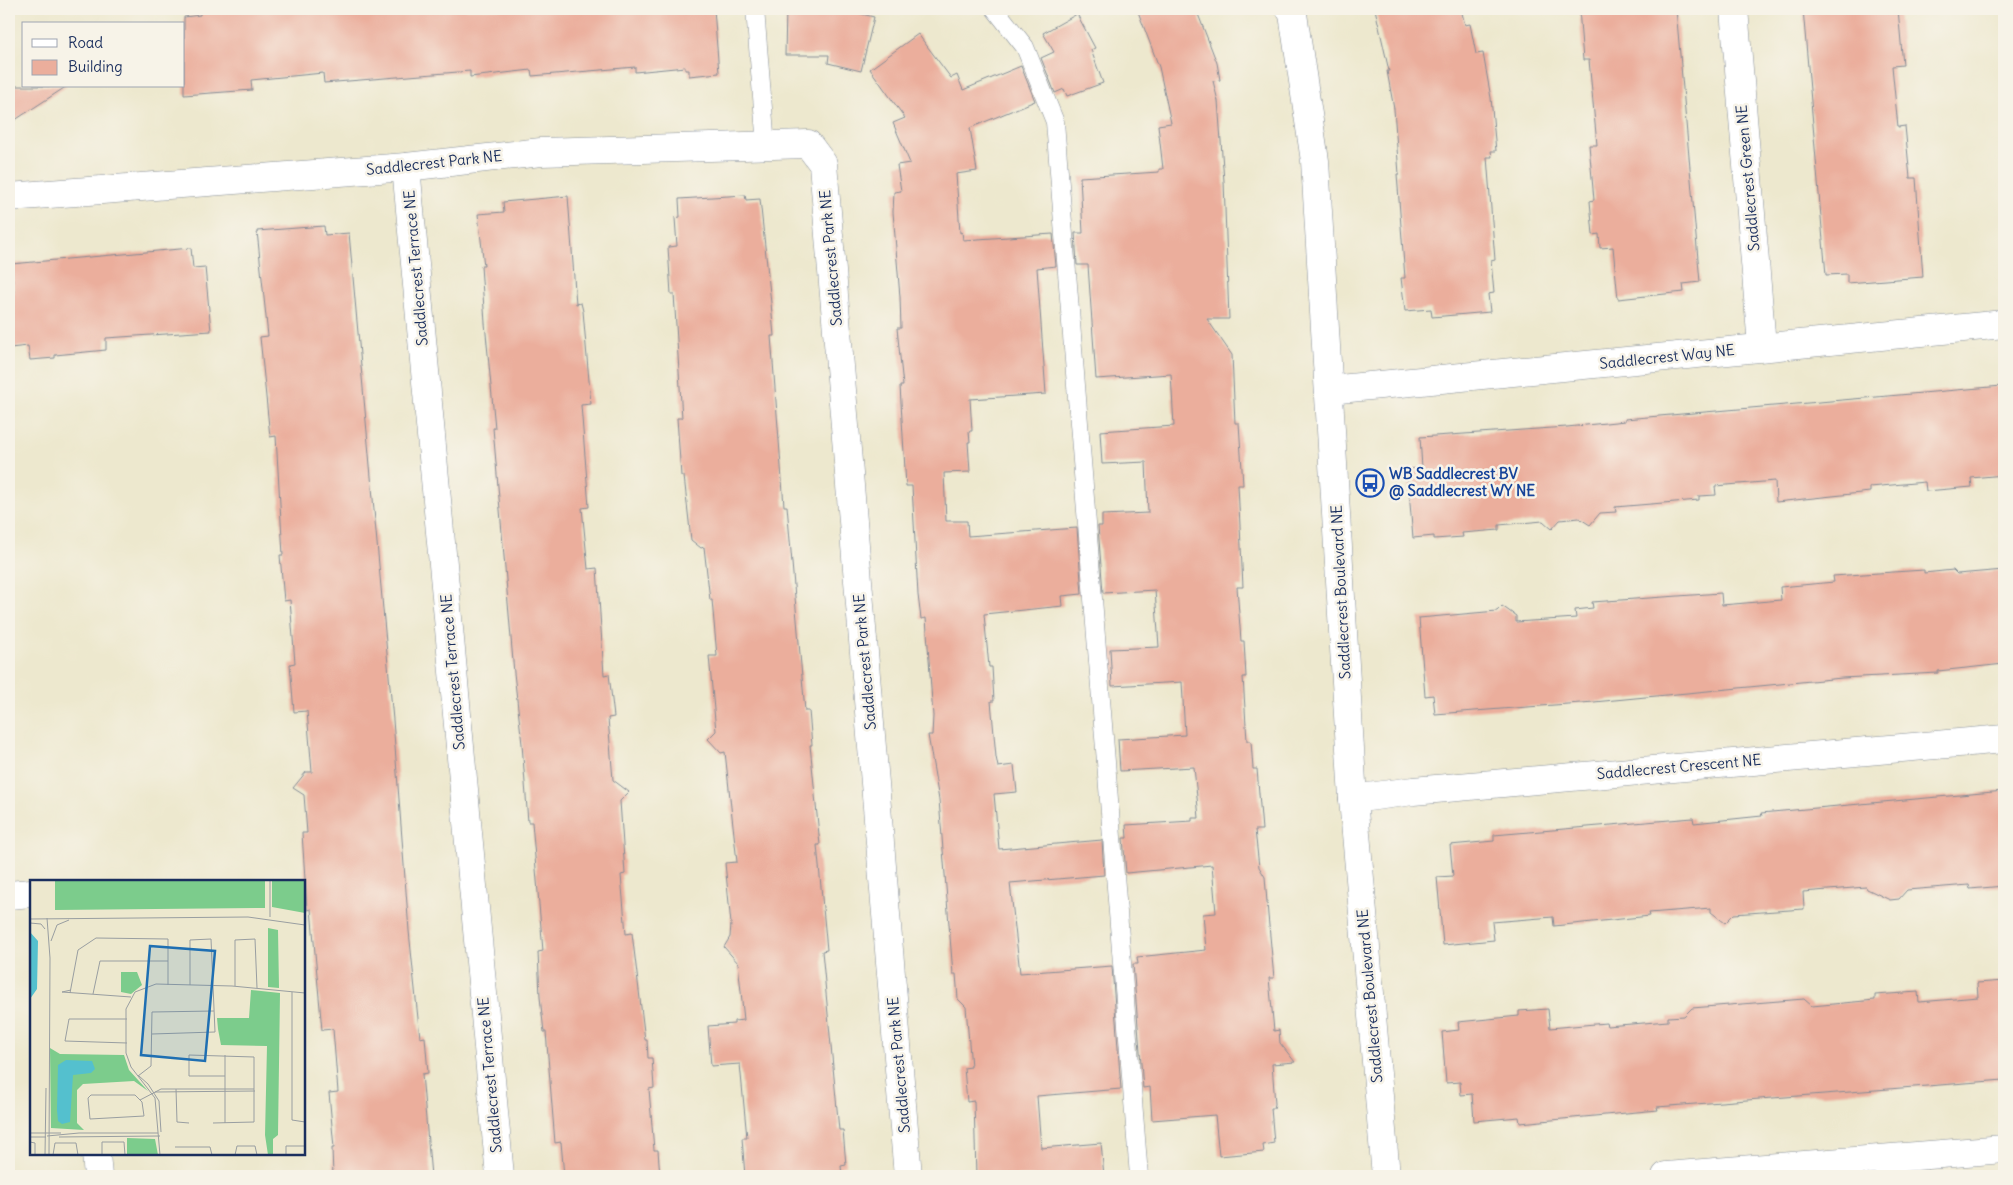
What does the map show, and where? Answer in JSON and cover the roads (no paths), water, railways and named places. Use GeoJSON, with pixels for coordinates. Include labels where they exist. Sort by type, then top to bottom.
{"type":"FeatureCollection","features":[{"type":"Feature","properties":{"kind":"street","name":"Saddlecrest Boulevard NE"},"geometry":{"type":"LineString","coordinates":[[1290,9],[1293,14],[1315,161],[1353,799],[1386,1176]]}},
{"type":"Feature","properties":{"kind":"street","name":"Saddlecrest Green NE"},"geometry":{"type":"LineString","coordinates":[[1734,9],[1762,346]]}},
{"type":"Feature","properties":{"kind":"street","name":"Saddlecrest Park NE"},"geometry":{"type":"LineString","coordinates":[[9,197],[406,167],[541,152],[808,144],[823,164],[908,1176]]}},
{"type":"Feature","properties":{"kind":"street","name":"Saddlecrest Terrace NE"},"geometry":{"type":"LineString","coordinates":[[406,167],[500,1176]]}},
{"type":"Feature","properties":{"kind":"street","name":"Saddlecrest Way NE"},"geometry":{"type":"LineString","coordinates":[[1329,390],[1389,386],[1762,346],[2004,324]]}},
{"type":"Feature","properties":{"kind":"street","name":"Saddlecrest Crescent NE"},"geometry":{"type":"LineString","coordinates":[[1353,799],[1413,790],[2004,739]]}},
{"type":"Feature","properties":{"kind":"street"},"geometry":{"type":"LineString","coordinates":[[9,895],[30,893]]}},
{"type":"Feature","properties":{"kind":"street"},"geometry":{"type":"LineString","coordinates":[[1666,1176],[2004,1149]]}},
{"type":"Feature","properties":{"kind":"street"},"geometry":{"type":"LineString","coordinates":[[96,1155],[98,1176]]}},
{"type":"Feature","properties":{"kind":"lane"},"geometry":{"type":"LineString","coordinates":[[755,9],[766,146]]}},
{"type":"Feature","properties":{"kind":"lane"},"geometry":{"type":"LineString","coordinates":[[995,9],[1025,47],[1055,122],[1139,1176]]}},
{"type":"Feature","properties":{"kind":"place","name":"WB Saddlecrest BV @ Saddlecrest WY NE"},"geometry":{"type":"Point","coordinates":[1370,483]}}]}
